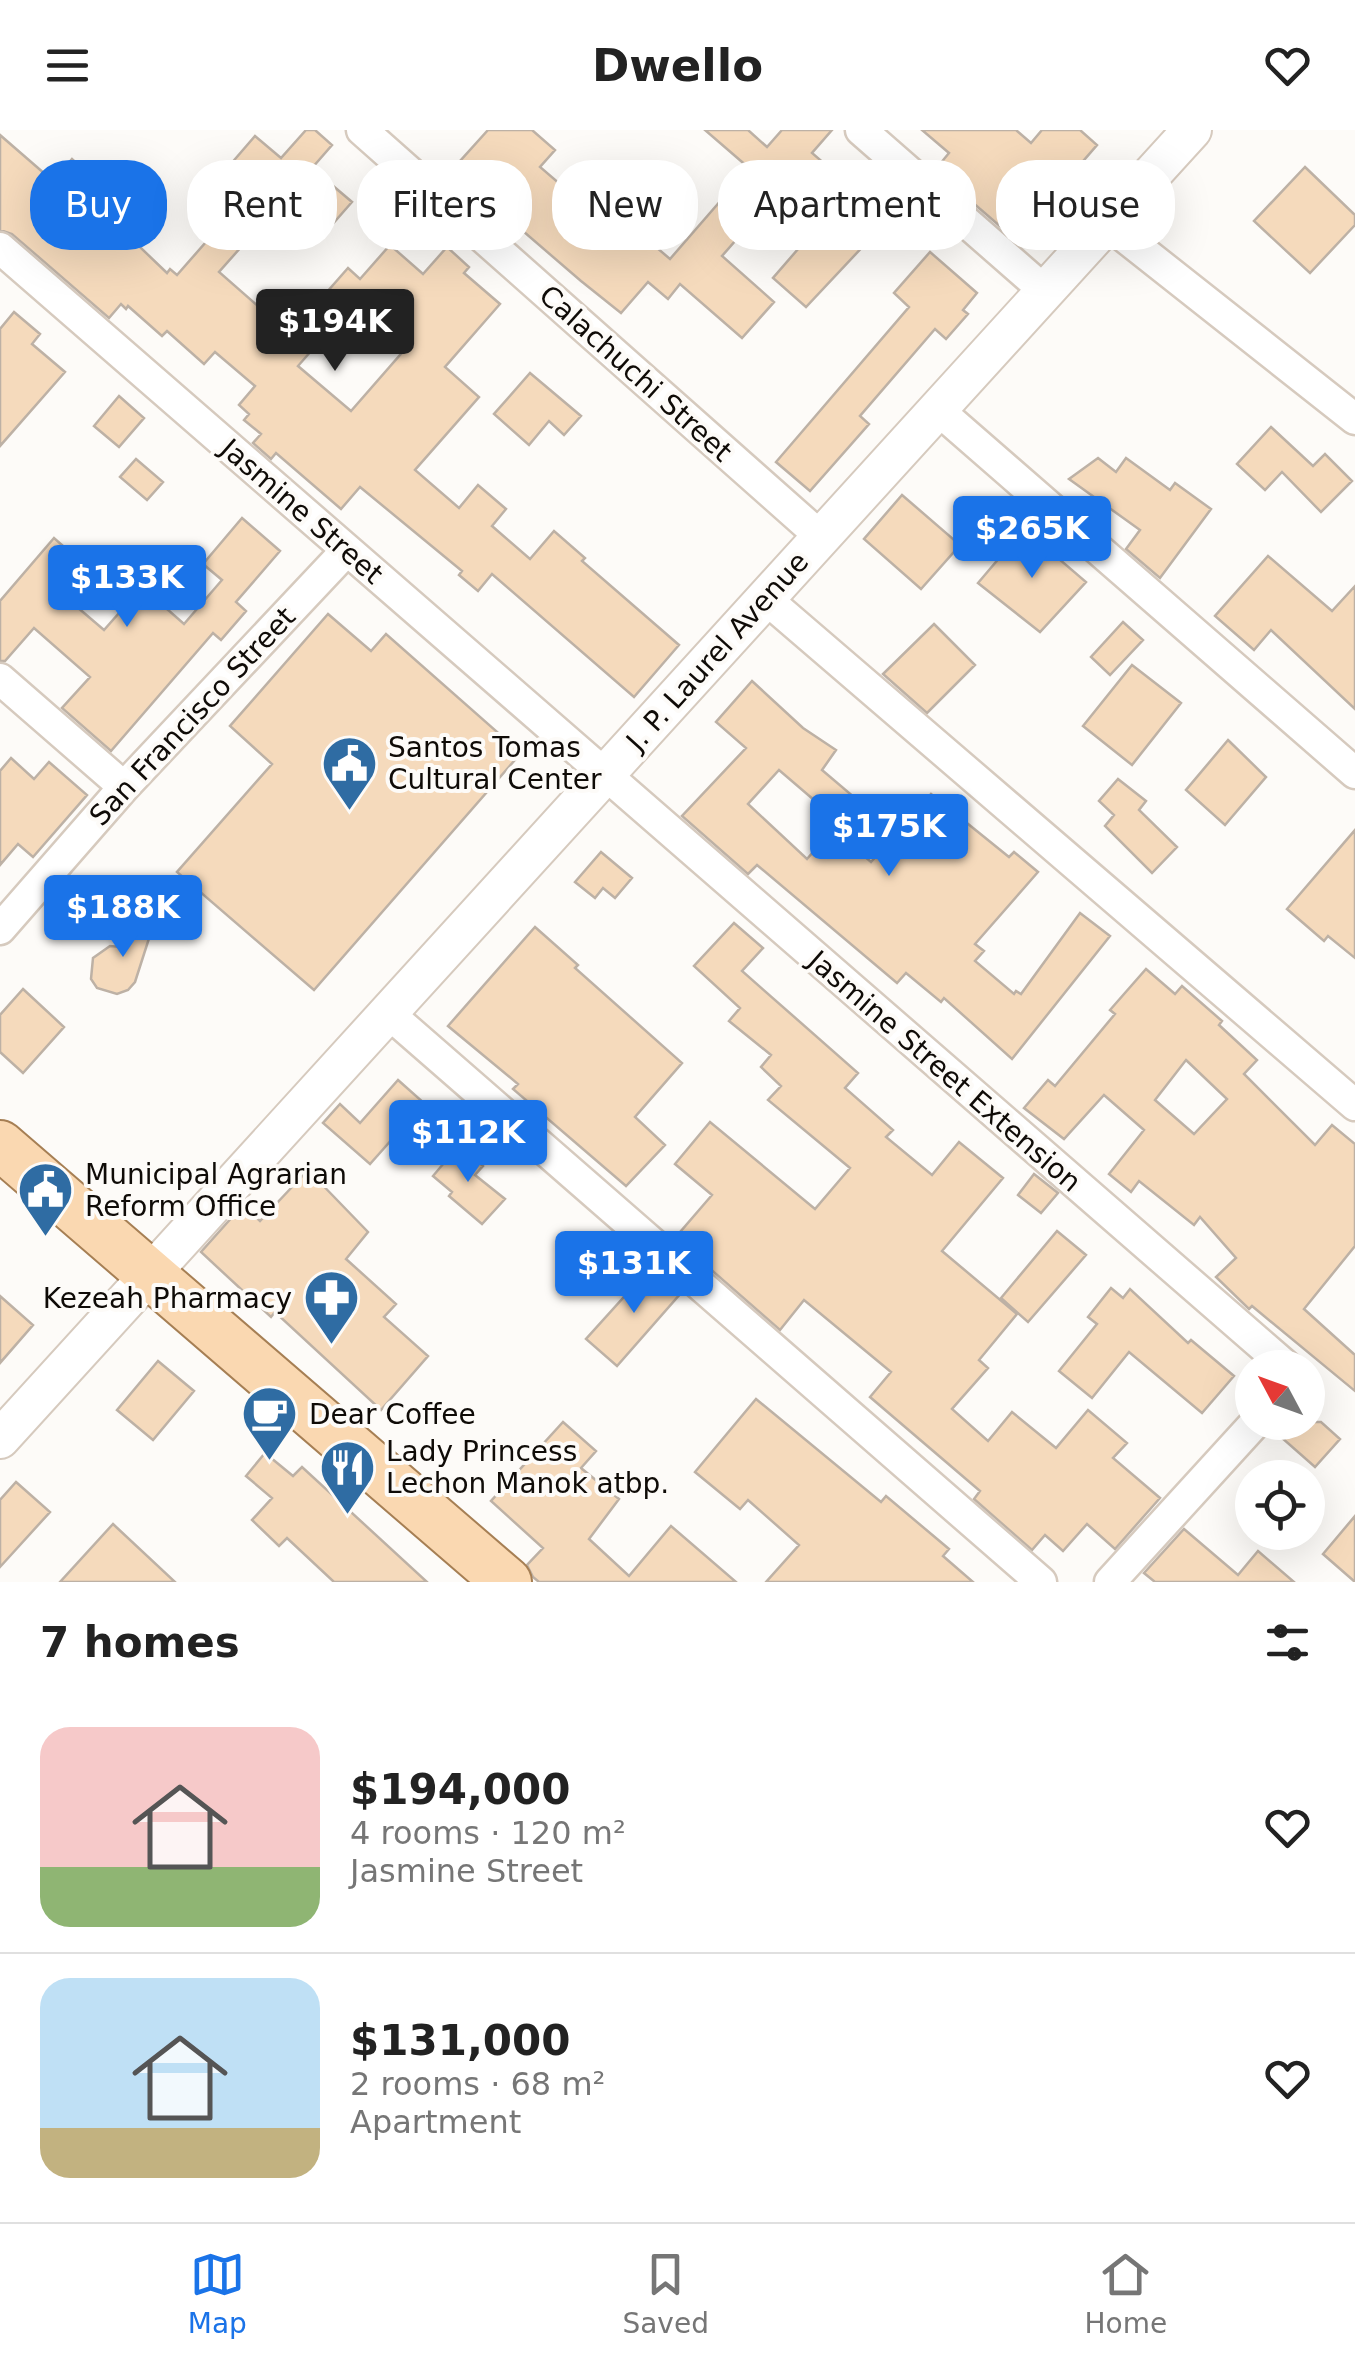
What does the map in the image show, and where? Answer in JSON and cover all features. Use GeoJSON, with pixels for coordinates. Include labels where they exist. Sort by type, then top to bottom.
{"type":"FeatureCollection","features":[{"type":"Feature","properties":{"kind":"main road"},"geometry":{"type":"LineString","coordinates":[[0,1146],[507,1582]]}},
{"type":"Feature","properties":{"kind":"street","name":"Calachuchi Street"},"geometry":{"type":"LineString","coordinates":[[362,130],[820,537]]}},
{"type":"Feature","properties":{"kind":"street"},"geometry":{"type":"LineString","coordinates":[[861,130],[1045,291]]}},
{"type":"Feature","properties":{"kind":"street","name":"J. P. Laurel Avenue"},"geometry":{"type":"LineString","coordinates":[[1165,160],[1192,130]]}},
{"type":"Feature","properties":{"kind":"street","name":"Jasmine Street"},"geometry":{"type":"LineString","coordinates":[[0,248],[603,775]]}},
{"type":"Feature","properties":{"kind":"street","name":"J. P. Laurel Avenue"},"geometry":{"type":"LineString","coordinates":[[0,1439],[1082,250]]}},
{"type":"Feature","properties":{"kind":"street"},"geometry":{"type":"LineString","coordinates":[[1141,250],[1355,419]]}},
{"type":"Feature","properties":{"kind":"street"},"geometry":{"type":"LineString","coordinates":[[937,409],[1355,774]]}},
{"type":"Feature","properties":{"kind":"street","name":"San Francisco Street"},"geometry":{"type":"LineString","coordinates":[[0,929],[124,787],[346,550]]}},
{"type":"Feature","properties":{"kind":"street"},"geometry":{"type":"LineString","coordinates":[[764,598],[1355,1105]]}},
{"type":"Feature","properties":{"kind":"street"},"geometry":{"type":"LineString","coordinates":[[0,679],[124,787]]}},
{"type":"Feature","properties":{"kind":"street","name":"Jasmine Street Extension"},"geometry":{"type":"LineString","coordinates":[[603,775],[1267,1350]]}},
{"type":"Feature","properties":{"kind":"street"},"geometry":{"type":"LineString","coordinates":[[387,1012],[1041,1582]]}},
{"type":"Feature","properties":{"kind":"street"},"geometry":{"type":"LineString","coordinates":[[1110,1582],[1240,1440]]}},
{"type":"Feature","properties":{"kind":"building"},"geometry":{"type":"Polygon","coordinates":[[[306,130],[315,130],[332,145],[319,160],[234,160],[255,136],[281,158],[306,130]]]}},
{"type":"Feature","properties":{"kind":"building"},"geometry":{"type":"Polygon","coordinates":[[[488,130],[532,130],[555,150],[540,167],[552,177],[552,250],[660,250],[670,259],[678,250],[698,250],[698,227],[718,204],[718,250],[727,250],[722,256],[774,302],[742,338],[680,284],[668,299],[648,282],[621,313],[532,239],[532,160],[461,160],[488,130]]]}},
{"type":"Feature","properties":{"kind":"building"},"geometry":{"type":"Polygon","coordinates":[[[705,130],[748,130],[767,147],[782,130],[832,130],[812,153],[820,160],[740,160],[705,130]]]}},
{"type":"Feature","properties":{"kind":"building"},"geometry":{"type":"Polygon","coordinates":[[[922,130],[1016,130],[1031,143],[1042,130],[1080,130],[1097,145],[1084,160],[996,160],[996,223],[976,205],[976,160],[943,160],[949,153],[922,130]]]}},
{"type":"Feature","properties":{"kind":"building"},"geometry":{"type":"Polygon","coordinates":[[[0,135],[30,161],[30,250],[12,234],[0,230],[0,135]]]}},
{"type":"Feature","properties":{"kind":"building"},"geometry":{"type":"Polygon","coordinates":[[[1305,167],[1355,215],[1355,225],[1310,273],[1254,221],[1305,167]]]}},
{"type":"Feature","properties":{"kind":"building"},"geometry":{"type":"Polygon","coordinates":[[[337,189],[352,202],[337,219],[337,189]]]}},
{"type":"Feature","properties":{"kind":"building"},"geometry":{"type":"Polygon","coordinates":[[[30,250],[143,250],[167,273],[170,269],[177,275],[199,250],[238,250],[219,272],[290,334],[348,268],[360,279],[386,250],[396,250],[423,274],[444,250],[450,250],[469,267],[464,273],[500,304],[445,367],[479,397],[415,470],[459,508],[478,485],[506,509],[492,526],[530,559],[554,531],[585,558],[582,561],[679,645],[634,697],[492,574],[478,591],[459,575],[462,571],[360,487],[341,509],[276,453],[271,459],[253,443],[261,434],[244,420],[249,414],[239,405],[255,386],[215,352],[204,364],[167,331],[162,336],[128,306],[126,309],[121,304],[109,318],[30,250]],[[354,302],[298,366],[351,411],[406,348],[354,302]]]}},
{"type":"Feature","properties":{"kind":"building"},"geometry":{"type":"Polygon","coordinates":[[[797,250],[860,250],[806,307],[773,278],[797,250]]]}},
{"type":"Feature","properties":{"kind":"building"},"geometry":{"type":"Polygon","coordinates":[[[930,252],[977,293],[963,310],[968,314],[946,339],[935,329],[860,416],[869,424],[810,491],[776,462],[909,307],[894,293],[930,252]]]}},
{"type":"Feature","properties":{"kind":"building"},"geometry":{"type":"Polygon","coordinates":[[[14,312],[40,334],[32,344],[65,372],[0,446],[0,329],[14,312]]]}},
{"type":"Feature","properties":{"kind":"building"},"geometry":{"type":"Polygon","coordinates":[[[530,373],[581,416],[564,435],[549,421],[529,445],[494,414],[530,373]]]}},
{"type":"Feature","properties":{"kind":"building"},"geometry":{"type":"Polygon","coordinates":[[[119,396],[144,418],[119,447],[94,426],[119,396]]]}},
{"type":"Feature","properties":{"kind":"building"},"geometry":{"type":"Polygon","coordinates":[[[1271,427],[1313,466],[1325,454],[1352,481],[1321,512],[1282,472],[1265,490],[1237,464],[1271,427]]]}},
{"type":"Feature","properties":{"kind":"building"},"geometry":{"type":"Polygon","coordinates":[[[1098,458],[1116,472],[1126,458],[1170,490],[1175,483],[1211,509],[1160,578],[1126,549],[1140,530],[1069,479],[1098,458]]]}},
{"type":"Feature","properties":{"kind":"building"},"geometry":{"type":"Polygon","coordinates":[[[136,459],[163,482],[147,500],[120,477],[136,459]]]}},
{"type":"Feature","properties":{"kind":"building"},"geometry":{"type":"Polygon","coordinates":[[[902,495],[960,545],[921,589],[864,539],[902,495]]]}},
{"type":"Feature","properties":{"kind":"building"},"geometry":{"type":"Polygon","coordinates":[[[242,518],[280,551],[236,602],[246,611],[221,640],[213,633],[111,751],[62,708],[90,677],[34,628],[5,661],[0,661],[0,601],[54,538],[87,567],[63,595],[104,630],[142,587],[184,624],[222,580],[203,564],[242,518]]]}},
{"type":"Feature","properties":{"kind":"building"},"geometry":{"type":"Polygon","coordinates":[[[1024,529],[1086,582],[1040,632],[978,583],[1024,529]]]}},
{"type":"Feature","properties":{"kind":"building"},"geometry":{"type":"Polygon","coordinates":[[[1268,556],[1332,611],[1355,586],[1355,709],[1271,630],[1254,650],[1215,616],[1268,556]]]}},
{"type":"Feature","properties":{"kind":"building","name":"Santos Tomas Cultural Center"},"geometry":{"type":"Polygon","coordinates":[[[328,614],[371,651],[386,634],[521,753],[314,990],[177,872],[272,764],[230,726],[328,614]]]}},
{"type":"Feature","properties":{"kind":"building"},"geometry":{"type":"Polygon","coordinates":[[[1123,622],[1143,640],[1110,675],[1091,657],[1123,622]]]}},
{"type":"Feature","properties":{"kind":"building"},"geometry":{"type":"Polygon","coordinates":[[[934,624],[975,665],[927,713],[883,674],[934,624]]]}},
{"type":"Feature","properties":{"kind":"building"},"geometry":{"type":"Polygon","coordinates":[[[1132,665],[1181,703],[1132,765],[1083,726],[1132,665]]]}},
{"type":"Feature","properties":{"kind":"building"},"geometry":{"type":"Polygon","coordinates":[[[752,681],[803,728],[836,750],[822,770],[861,803],[842,824],[779,770],[748,804],[807,859],[833,829],[871,862],[931,794],[1009,857],[1014,852],[1038,872],[975,944],[984,951],[975,961],[1014,994],[1021,994],[1080,913],[1110,936],[1012,1059],[944,998],[941,1002],[906,973],[897,983],[757,865],[748,874],[682,816],[746,748],[716,722],[752,681]]]}},
{"type":"Feature","properties":{"kind":"building"},"geometry":{"type":"Polygon","coordinates":[[[1228,740],[1266,777],[1225,825],[1186,790],[1228,740]]]}},
{"type":"Feature","properties":{"kind":"building"},"geometry":{"type":"Polygon","coordinates":[[[11,758],[34,779],[49,762],[87,795],[33,857],[18,844],[0,865],[0,771],[11,758]]]}},
{"type":"Feature","properties":{"kind":"building"},"geometry":{"type":"Polygon","coordinates":[[[1118,779],[1146,801],[1139,810],[1177,847],[1152,873],[1105,826],[1114,815],[1099,801],[1118,779]]]}},
{"type":"Feature","properties":{"kind":"building"},"geometry":{"type":"Polygon","coordinates":[[[1355,830],[1355,958],[1328,936],[1324,941],[1287,909],[1355,830]]]}},
{"type":"Feature","properties":{"kind":"building"},"geometry":{"type":"Polygon","coordinates":[[[601,852],[632,878],[615,898],[603,888],[595,898],[575,882],[601,852]]]}},
{"type":"Feature","properties":{"kind":"building"},"geometry":{"type":"Polygon","coordinates":[[[161,901],[135,982],[117,994],[97,988],[91,979],[93,958],[110,946],[121,947],[161,901]]]}},
{"type":"Feature","properties":{"kind":"building"},"geometry":{"type":"Polygon","coordinates":[[[734,923],[763,948],[742,971],[858,1073],[845,1088],[893,1130],[886,1137],[932,1175],[959,1142],[1003,1178],[942,1251],[1017,1314],[979,1360],[988,1368],[952,1409],[988,1441],[1012,1412],[1056,1448],[1088,1410],[1127,1443],[1113,1458],[1160,1498],[1115,1549],[1087,1524],[1063,1551],[1045,1535],[1032,1550],[974,1499],[980,1491],[870,1397],[891,1372],[804,1300],[780,1330],[675,1238],[712,1195],[675,1164],[710,1122],[815,1209],[850,1168],[768,1100],[781,1086],[761,1067],[771,1055],[729,1021],[740,1008],[694,966],[734,923]]]}},
{"type":"Feature","properties":{"kind":"building"},"geometry":{"type":"Polygon","coordinates":[[[535,927],[682,1063],[635,1117],[665,1145],[626,1186],[513,1089],[518,1084],[448,1026],[535,927]]]}},
{"type":"Feature","properties":{"kind":"building"},"geometry":{"type":"Polygon","coordinates":[[[1146,969],[1175,994],[1182,986],[1222,1021],[1219,1025],[1257,1060],[1244,1074],[1315,1145],[1332,1125],[1355,1144],[1355,1246],[1304,1309],[1355,1355],[1355,1391],[1325,1366],[1325,1350],[1305,1350],[1252,1306],[1249,1309],[1216,1277],[1236,1258],[1200,1217],[1194,1225],[1139,1181],[1131,1192],[1109,1174],[1144,1130],[1104,1095],[1064,1139],[1024,1108],[1048,1080],[1055,1086],[1115,1014],[1110,1010],[1146,969]],[[1186,1060],[1155,1100],[1194,1134],[1227,1099],[1186,1060]]]}},
{"type":"Feature","properties":{"kind":"building"},"geometry":{"type":"Polygon","coordinates":[[[23,989],[64,1027],[23,1073],[0,1052],[0,1015],[23,989]]]}},
{"type":"Feature","properties":{"kind":"building"},"geometry":{"type":"Polygon","coordinates":[[[398,1080],[424,1103],[370,1164],[323,1123],[340,1104],[360,1123],[398,1080]]]}},
{"type":"Feature","properties":{"kind":"building"},"geometry":{"type":"Polygon","coordinates":[[[460,1144],[483,1166],[475,1175],[505,1199],[482,1224],[449,1196],[452,1192],[433,1176],[460,1144]]]}},
{"type":"Feature","properties":{"kind":"building"},"geometry":{"type":"Polygon","coordinates":[[[308,1170],[368,1232],[346,1259],[396,1304],[384,1317],[428,1356],[381,1410],[275,1312],[271,1317],[201,1252],[243,1205],[260,1221],[308,1170]]]}},
{"type":"Feature","properties":{"kind":"building"},"geometry":{"type":"Polygon","coordinates":[[[1034,1174],[1058,1193],[1041,1213],[1018,1195],[1034,1174]]]}},
{"type":"Feature","properties":{"kind":"building"},"geometry":{"type":"Polygon","coordinates":[[[1057,1231],[1086,1255],[1028,1322],[1001,1298],[1057,1231]]]}},
{"type":"Feature","properties":{"kind":"building"},"geometry":{"type":"Polygon","coordinates":[[[651,1267],[681,1293],[617,1366],[586,1339],[651,1267]]]}},
{"type":"Feature","properties":{"kind":"building"},"geometry":{"type":"Polygon","coordinates":[[[1111,1288],[1123,1298],[1130,1289],[1188,1343],[1191,1340],[1234,1376],[1202,1413],[1129,1352],[1092,1398],[1059,1371],[1097,1324],[1088,1317],[1111,1288]]]}},
{"type":"Feature","properties":{"kind":"building"},"geometry":{"type":"Polygon","coordinates":[[[0,1296],[33,1325],[0,1363],[0,1296]]]}},
{"type":"Feature","properties":{"kind":"building"},"geometry":{"type":"Polygon","coordinates":[[[158,1361],[194,1391],[153,1440],[117,1410],[158,1361]]]}},
{"type":"Feature","properties":{"kind":"building"},"geometry":{"type":"Polygon","coordinates":[[[756,1399],[881,1502],[886,1496],[949,1549],[943,1556],[973,1582],[766,1582],[799,1545],[748,1500],[740,1509],[695,1472],[756,1399]]]}},
{"type":"Feature","properties":{"kind":"building"},"geometry":{"type":"Polygon","coordinates":[[[563,1422],[596,1451],[581,1468],[619,1499],[589,1539],[629,1576],[671,1526],[736,1582],[539,1582],[533,1577],[527,1565],[543,1548],[491,1501],[563,1422]]]}},
{"type":"Feature","properties":{"kind":"building"},"geometry":{"type":"Polygon","coordinates":[[[1325,1426],[1340,1439],[1321,1460],[1307,1460],[1284,1440],[1325,1440],[1325,1426]]]}},
{"type":"Feature","properties":{"kind":"building"},"geometry":{"type":"Polygon","coordinates":[[[265,1453],[293,1476],[302,1467],[427,1582],[334,1582],[287,1538],[279,1546],[252,1520],[272,1498],[246,1476],[265,1453]]]}},
{"type":"Feature","properties":{"kind":"building"},"geometry":{"type":"Polygon","coordinates":[[[16,1482],[50,1512],[0,1567],[0,1500],[16,1482]]]}},
{"type":"Feature","properties":{"kind":"building"},"geometry":{"type":"Polygon","coordinates":[[[1355,1516],[1355,1582],[1323,1554],[1355,1516]]]}},
{"type":"Feature","properties":{"kind":"building"},"geometry":{"type":"Polygon","coordinates":[[[113,1524],[175,1582],[60,1582],[113,1524]]]}},
{"type":"Feature","properties":{"kind":"building"},"geometry":{"type":"Polygon","coordinates":[[[1184,1529],[1238,1575],[1258,1551],[1294,1582],[1155,1582],[1144,1573],[1184,1529]]]}},
{"type":"Feature","properties":{"kind":"place","name":"Santos Tomas Cultural Center"},"geometry":{"type":"Point","coordinates":[349,812]}},
{"type":"Feature","properties":{"kind":"place","name":"Municipal Agrarian Reform Office"},"geometry":{"type":"Point","coordinates":[46,1239]}},
{"type":"Feature","properties":{"kind":"place","name":"Kezeah Pharmacy"},"geometry":{"type":"Point","coordinates":[331,1347]}},
{"type":"Feature","properties":{"kind":"place","name":"Dear Coffee"},"geometry":{"type":"Point","coordinates":[270,1463]}},
{"type":"Feature","properties":{"kind":"place","name":"Lady Princess Lechon Manok atbp."},"geometry":{"type":"Point","coordinates":[347,1516]}}]}
